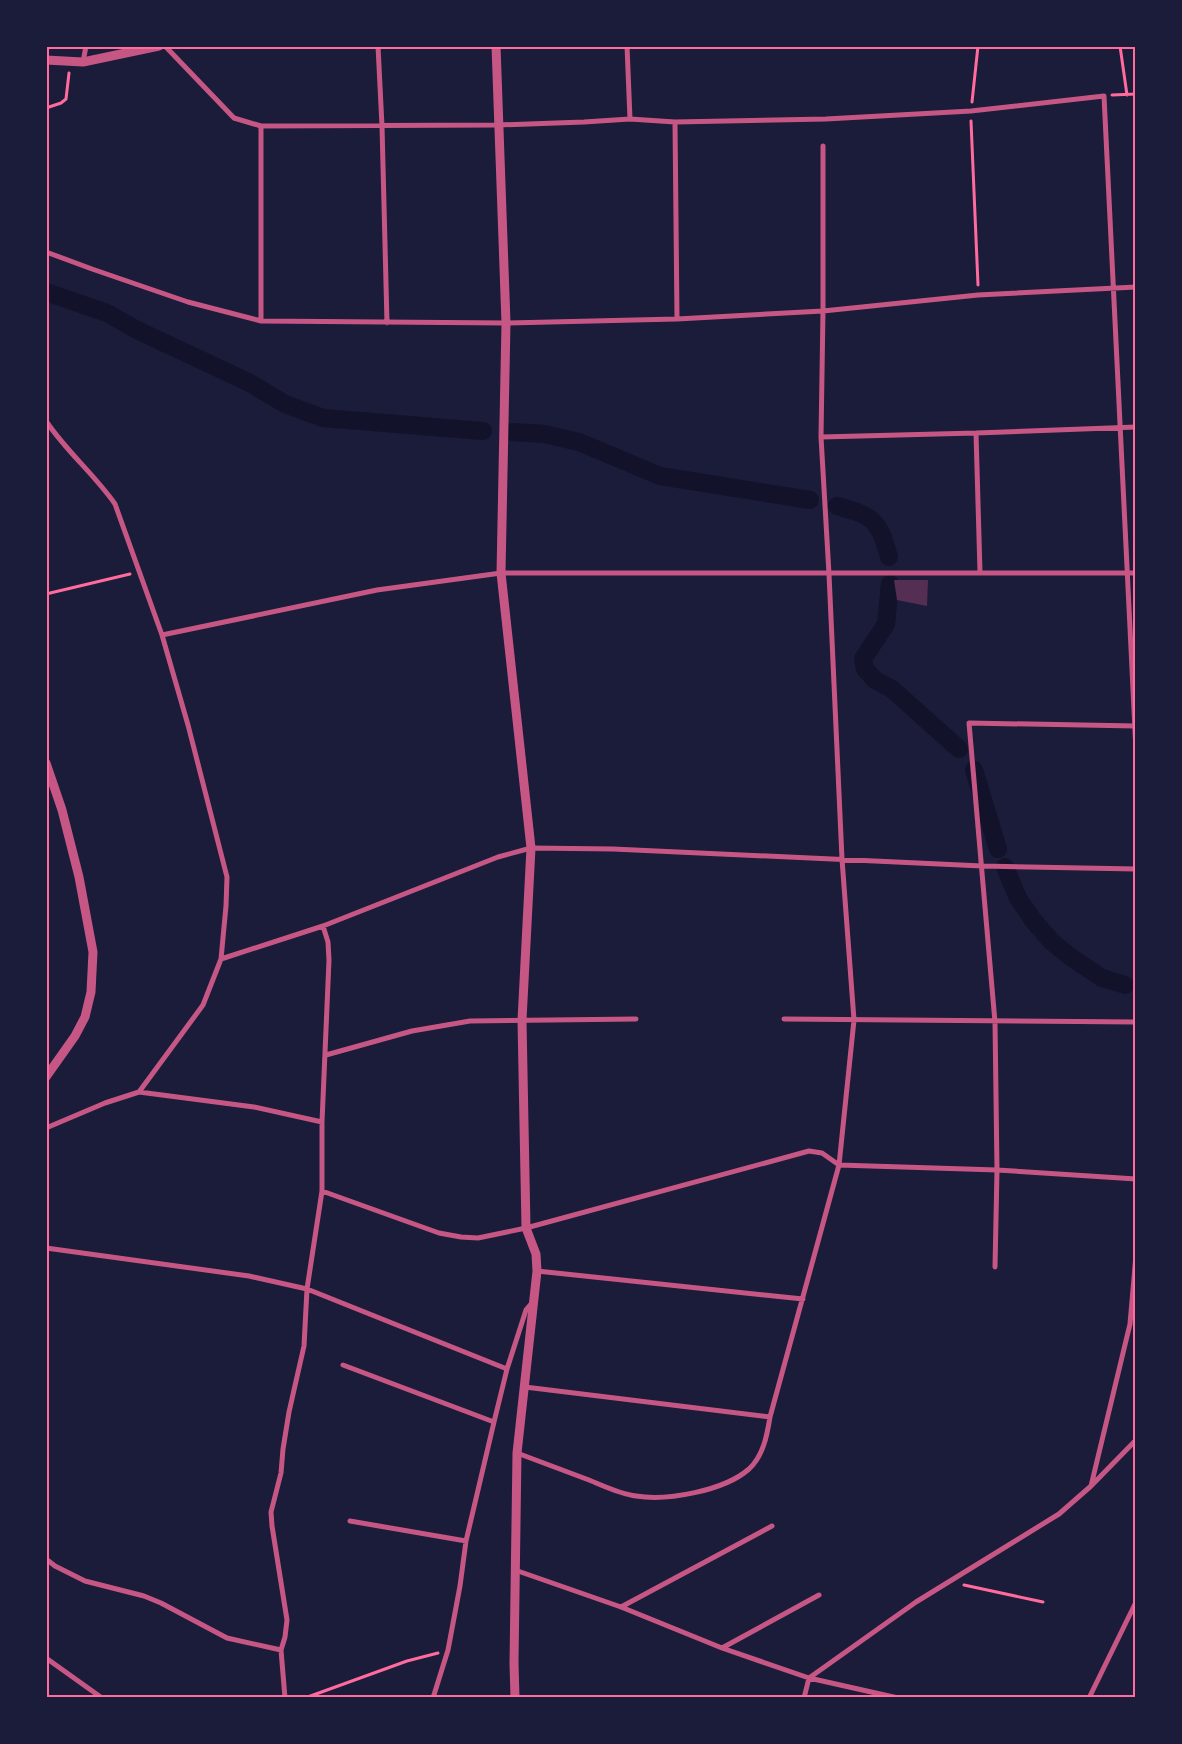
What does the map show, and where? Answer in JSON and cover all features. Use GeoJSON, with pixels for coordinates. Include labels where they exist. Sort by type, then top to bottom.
{"type":"FeatureCollection","features":[{"type":"Feature","properties":{"kind":"street"},"geometry":{"type":"LineString","coordinates":[[83,62],[86,46]]}},
{"type":"Feature","properties":{"kind":"street"},"geometry":{"type":"LineString","coordinates":[[46,60],[70,63],[83,62],[137,48],[160,46]]}},
{"type":"Feature","properties":{"kind":"street"},"geometry":{"type":"LineString","coordinates":[[165,46],[234,118],[261,126],[498,125],[630,119],[675,122],[826,119],[971,111],[1104,96],[1136,751]]}},
{"type":"Feature","properties":{"kind":"street"},"geometry":{"type":"LineString","coordinates":[[378,46],[387,323]]}},
{"type":"Feature","properties":{"kind":"street"},"geometry":{"type":"LineString","coordinates":[[496,46],[506,323],[501,573],[531,848],[522,1020],[526,1228],[536,1254],[538,1271],[517,1453],[515,1698]]}},
{"type":"Feature","properties":{"kind":"street"},"geometry":{"type":"LineString","coordinates":[[627,46],[630,119]]}},
{"type":"Feature","properties":{"kind":"street"},"geometry":{"type":"LineString","coordinates":[[675,122],[677,319]]}},
{"type":"Feature","properties":{"kind":"street"},"geometry":{"type":"LineString","coordinates":[[261,126],[261,321]]}},
{"type":"Feature","properties":{"kind":"street"},"geometry":{"type":"LineString","coordinates":[[517,1453],[614,1490],[636,1496],[682,1496],[704,1491],[736,1478],[749,1469],[759,1456],[766,1438],[770,1417],[839,1165],[854,1020],[842,859],[821,437],[823,146]]}},
{"type":"Feature","properties":{"kind":"street"},"geometry":{"type":"LineString","coordinates":[[46,252],[188,302],[261,321],[506,323],[677,319],[823,311],[978,295],[1136,287]]}},
{"type":"Feature","properties":{"kind":"street"},"geometry":{"type":"LineString","coordinates":[[46,421],[54,433],[115,504],[162,635],[188,725],[227,877],[221,959],[203,1005],[139,1092]]}},
{"type":"Feature","properties":{"kind":"street"},"geometry":{"type":"LineString","coordinates":[[821,437],[1136,426]]}},
{"type":"Feature","properties":{"kind":"street"},"geometry":{"type":"LineString","coordinates":[[976,433],[980,572]]}},
{"type":"Feature","properties":{"kind":"street"},"geometry":{"type":"LineString","coordinates":[[162,635],[377,590],[501,573],[1136,573]]}},
{"type":"Feature","properties":{"kind":"street"},"geometry":{"type":"LineString","coordinates":[[995,1267],[995,1022],[969,723],[1135,726]]}},
{"type":"Feature","properties":{"kind":"street"},"geometry":{"type":"LineString","coordinates":[[46,763],[62,810],[79,877],[93,952],[91,992],[85,1017],[75,1036],[46,1077]]}},
{"type":"Feature","properties":{"kind":"street"},"geometry":{"type":"LineString","coordinates":[[221,959],[323,926],[498,857],[531,848],[613,849],[982,866],[1136,869]]}},
{"type":"Feature","properties":{"kind":"street"},"geometry":{"type":"LineString","coordinates":[[286,1698],[281,1650],[287,1620],[272,1526],[272,1512],[281,1473],[289,1412],[304,1346],[307,1290],[322,1191],[322,1122],[329,960],[328,942],[323,926]]}},
{"type":"Feature","properties":{"kind":"street"},"geometry":{"type":"LineString","coordinates":[[784,1019],[1136,1022]]}},
{"type":"Feature","properties":{"kind":"street"},"geometry":{"type":"LineString","coordinates":[[326,1055],[412,1031],[470,1021],[636,1020]]}},
{"type":"Feature","properties":{"kind":"street"},"geometry":{"type":"LineString","coordinates":[[46,1128],[105,1103],[139,1092],[254,1107],[322,1122]]}},
{"type":"Feature","properties":{"kind":"street"},"geometry":{"type":"LineString","coordinates":[[322,1191],[439,1233],[461,1238],[478,1238],[526,1228],[809,1150],[822,1153],[839,1165],[996,1170],[1136,1179]]}},
{"type":"Feature","properties":{"kind":"street"},"geometry":{"type":"LineString","coordinates":[[46,1248],[249,1276],[307,1290],[507,1369]]}},
{"type":"Feature","properties":{"kind":"street"},"geometry":{"type":"LineString","coordinates":[[1091,1486],[1133,1325],[1136,1255]]}},
{"type":"Feature","properties":{"kind":"street"},"geometry":{"type":"LineString","coordinates":[[538,1271],[803,1299]]}},
{"type":"Feature","properties":{"kind":"street"},"geometry":{"type":"LineString","coordinates":[[433,1698],[448,1650],[466,1541],[507,1369],[526,1310],[535,1298]]}},
{"type":"Feature","properties":{"kind":"street"},"geometry":{"type":"LineString","coordinates":[[343,1365],[494,1422]]}},
{"type":"Feature","properties":{"kind":"street"},"geometry":{"type":"LineString","coordinates":[[525,1387],[770,1417]]}},
{"type":"Feature","properties":{"kind":"street"},"geometry":{"type":"LineString","coordinates":[[804,1698],[809,1678],[916,1602],[1058,1514],[1091,1486],[1136,1440]]}},
{"type":"Feature","properties":{"kind":"street"},"geometry":{"type":"LineString","coordinates":[[350,1521],[466,1541]]}},
{"type":"Feature","properties":{"kind":"street"},"geometry":{"type":"LineString","coordinates":[[621,1607],[772,1526]]}},
{"type":"Feature","properties":{"kind":"street"},"geometry":{"type":"LineString","coordinates":[[46,1559],[55,1566],[84,1580],[144,1596],[161,1603],[228,1638],[281,1650]]}},
{"type":"Feature","properties":{"kind":"street"},"geometry":{"type":"LineString","coordinates":[[516,1570],[621,1607],[722,1648],[809,1678],[898,1698]]}},
{"type":"Feature","properties":{"kind":"street"},"geometry":{"type":"LineString","coordinates":[[722,1648],[820,1595]]}},
{"type":"Feature","properties":{"kind":"street"},"geometry":{"type":"LineString","coordinates":[[1089,1698],[1136,1602]]}},
{"type":"Feature","properties":{"kind":"street"},"geometry":{"type":"LineString","coordinates":[[46,1658],[102,1698]]}},
{"type":"Feature","properties":{"kind":"path"},"geometry":{"type":"LineString","coordinates":[[978,46],[971,111],[978,295]]}},
{"type":"Feature","properties":{"kind":"path"},"geometry":{"type":"LineString","coordinates":[[1120,46],[1126,94]]}},
{"type":"Feature","properties":{"kind":"path"},"geometry":{"type":"LineString","coordinates":[[46,108],[61,104],[66,99],[70,63]]}},
{"type":"Feature","properties":{"kind":"path"},"geometry":{"type":"LineString","coordinates":[[1104,96],[1136,94]]}},
{"type":"Feature","properties":{"kind":"path"},"geometry":{"type":"LineString","coordinates":[[46,594],[140,572]]}},
{"type":"Feature","properties":{"kind":"path"},"geometry":{"type":"LineString","coordinates":[[949,1581],[1043,1602]]}},
{"type":"Feature","properties":{"kind":"path"},"geometry":{"type":"LineString","coordinates":[[305,1698],[407,1661],[448,1650]]}},
{"type":"Feature","properties":{"kind":"building"},"geometry":{"type":"Polygon","coordinates":[[[894,580],[928,580],[927,606],[897,600],[894,580]]]}},
{"type":"Feature","properties":{"kind":"waterway"},"geometry":{"type":"LineString","coordinates":[[46,292],[107,313],[137,330],[250,383],[285,404],[323,418],[483,431]]}},
{"type":"Feature","properties":{"kind":"waterway"},"geometry":{"type":"LineString","coordinates":[[513,432],[544,434],[579,442],[660,476],[810,500]]}},
{"type":"Feature","properties":{"kind":"waterway"},"geometry":{"type":"LineString","coordinates":[[837,506],[859,513],[873,521],[882,535],[889,557]]}},
{"type":"Feature","properties":{"kind":"waterway"},"geometry":{"type":"LineString","coordinates":[[890,584],[886,624],[863,659],[865,669],[875,680],[892,689],[959,749]]}},
{"type":"Feature","properties":{"kind":"waterway"},"geometry":{"type":"LineString","coordinates":[[974,770],[998,849]]}},
{"type":"Feature","properties":{"kind":"waterway"},"geometry":{"type":"LineString","coordinates":[[1005,867],[1018,898],[1033,920],[1052,942],[1102,978],[1125,985]]}}]}
